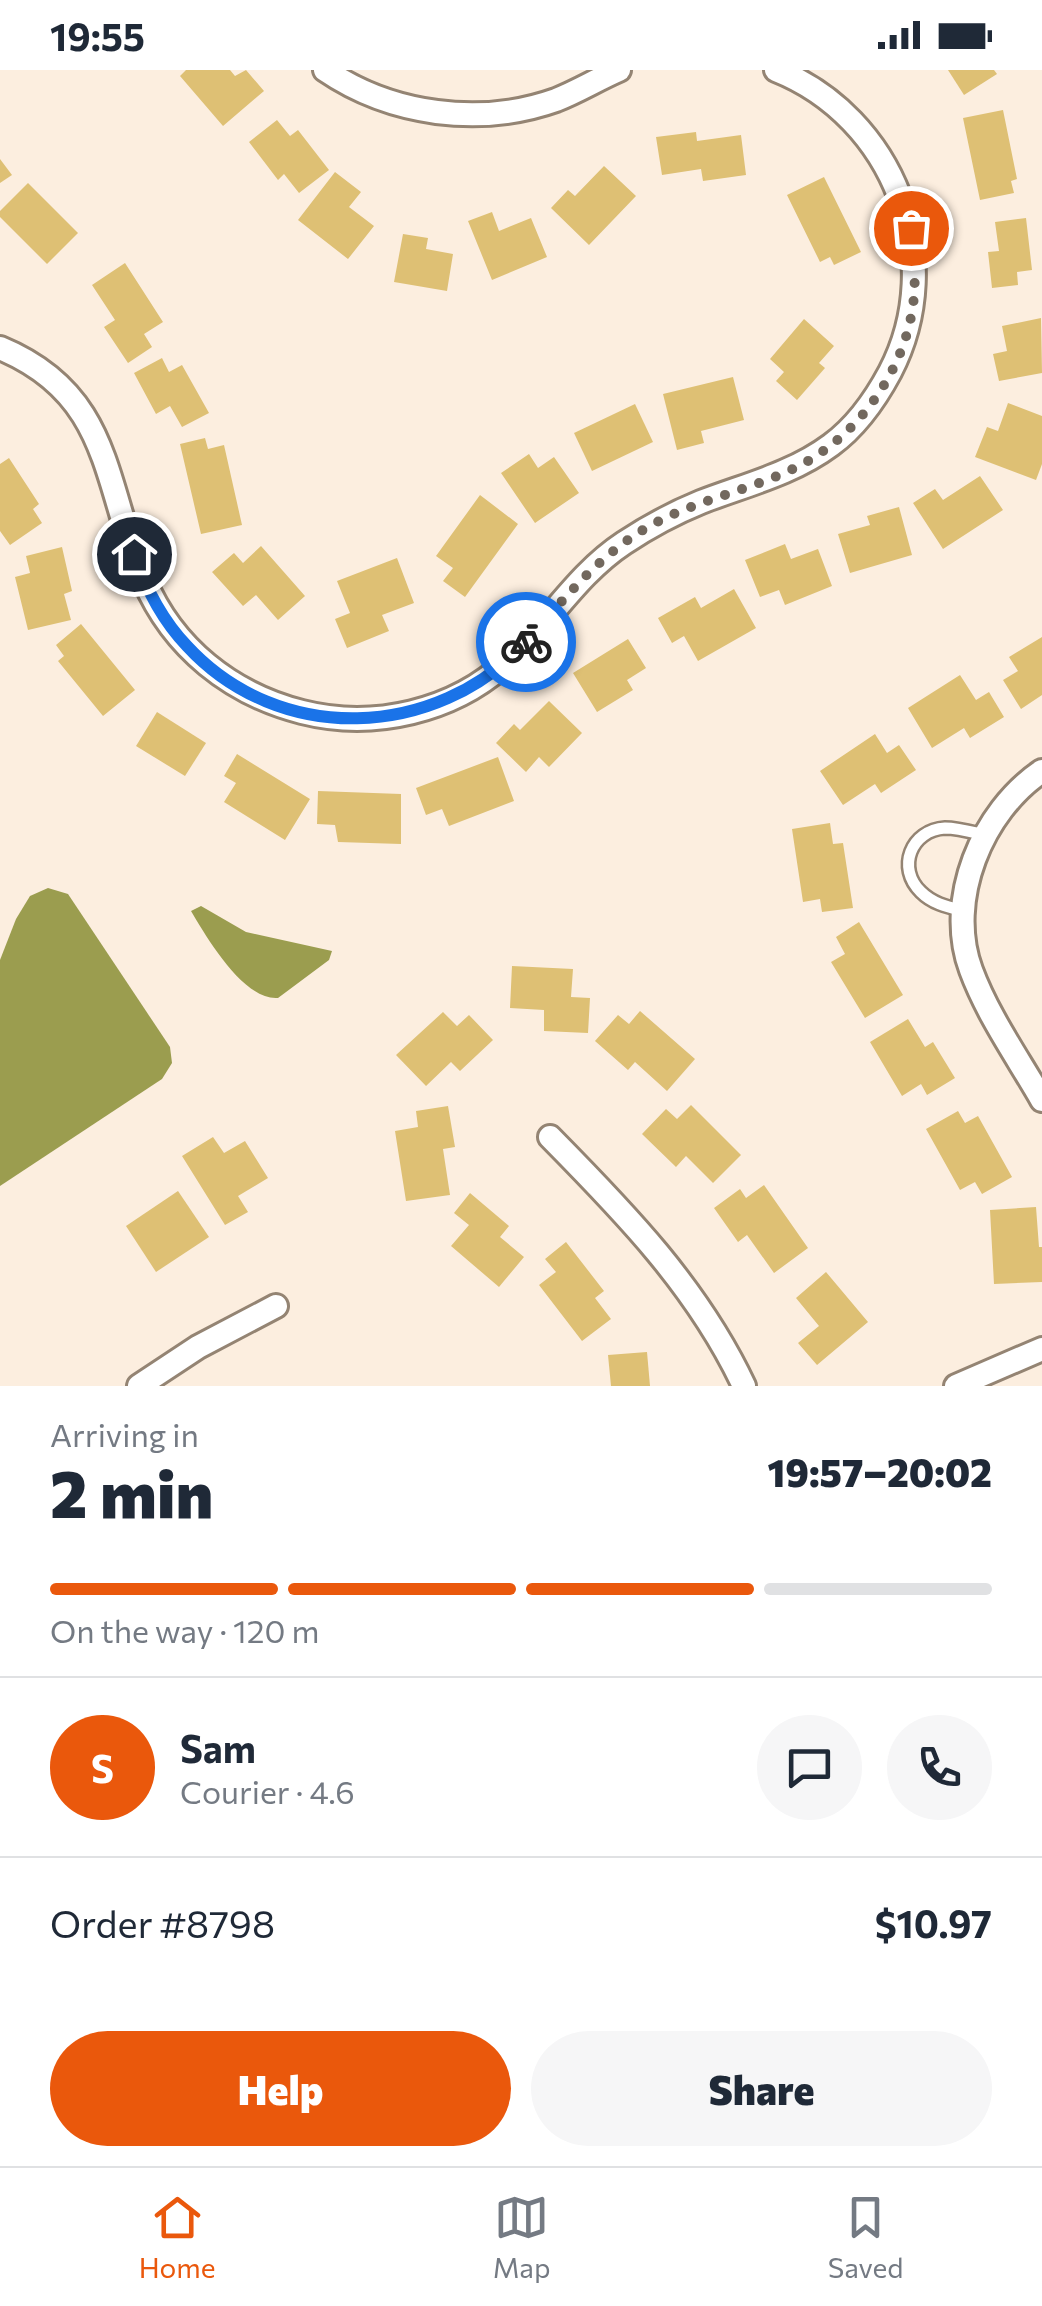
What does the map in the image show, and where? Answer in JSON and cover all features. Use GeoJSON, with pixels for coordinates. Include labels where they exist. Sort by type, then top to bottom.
{"type":"FeatureCollection","features":[{"type":"Feature","properties":{"kind":"street"},"geometry":{"type":"LineString","coordinates":[[325,70],[384,99],[425,111],[469,115],[517,111],[556,100],[619,70]]}},
{"type":"Feature","properties":{"kind":"street"},"geometry":{"type":"LineString","coordinates":[[0,348],[38,368],[87,420],[108,466],[152,600],[177,635],[205,664],[265,701],[323,716],[387,718],[437,705],[465,692],[508,661],[594,566],[622,544],[697,504],[777,475],[815,456],[854,425],[886,380],[904,342],[914,295],[911,228],[901,194],[874,146],[842,112],[809,86],[776,70]]}},
{"type":"Feature","properties":{"kind":"street"},"geometry":{"type":"LineString","coordinates":[[1042,771],[1004,805],[984,835],[971,872],[964,911],[971,970],[1042,1100]]}},
{"type":"Feature","properties":{"kind":"street"},"geometry":{"type":"LineString","coordinates":[[550,1137],[660,1253],[713,1328],[744,1386]]}},
{"type":"Feature","properties":{"kind":"street"},"geometry":{"type":"LineString","coordinates":[[139,1386],[198,1347],[276,1306]]}},
{"type":"Feature","properties":{"kind":"street"},"geometry":{"type":"LineString","coordinates":[[956,1386],[1042,1349]]}},
{"type":"Feature","properties":{"kind":"lane"},"geometry":{"type":"LineString","coordinates":[[964,911],[937,903],[921,892],[908,872],[908,860],[915,843],[933,830],[954,829],[984,835]]}},
{"type":"Feature","properties":{"kind":"shaded area"},"geometry":{"type":"Polygon","coordinates":[[[48,888],[68,894],[170,1047],[172,1063],[162,1079],[0,1186],[0,960],[30,896],[48,888]]]}},
{"type":"Feature","properties":{"kind":"shaded area"},"geometry":{"type":"Polygon","coordinates":[[[201,906],[246,932],[332,951],[329,960],[278,998],[265,996],[240,979],[217,951],[191,911],[201,906]]]}},
{"type":"Feature","properties":{"kind":"building"},"geometry":{"type":"Polygon","coordinates":[[[186,70],[230,70],[235,76],[246,70],[264,91],[223,126],[180,76],[186,70]]]}},
{"type":"Feature","properties":{"kind":"building"},"geometry":{"type":"Polygon","coordinates":[[[948,70],[994,70],[997,74],[964,95],[948,70]]]}},
{"type":"Feature","properties":{"kind":"building"},"geometry":{"type":"Polygon","coordinates":[[[1003,110],[1017,179],[1011,181],[1014,193],[980,200],[963,118],[1003,110]]]}},
{"type":"Feature","properties":{"kind":"building"},"geometry":{"type":"Polygon","coordinates":[[[277,120],[290,136],[298,130],[329,170],[299,193],[284,174],[278,180],[249,142],[277,120]]]}},
{"type":"Feature","properties":{"kind":"building"},"geometry":{"type":"Polygon","coordinates":[[[696,132],[697,141],[741,135],[746,175],[703,181],[701,169],[662,175],[656,137],[696,132]]]}},
{"type":"Feature","properties":{"kind":"building"},"geometry":{"type":"Polygon","coordinates":[[[0,159],[12,175],[0,183],[0,159]]]}},
{"type":"Feature","properties":{"kind":"building"},"geometry":{"type":"Polygon","coordinates":[[[604,166],[636,196],[589,245],[551,208],[568,190],[575,196],[604,166]]]}},
{"type":"Feature","properties":{"kind":"building"},"geometry":{"type":"Polygon","coordinates":[[[335,172],[361,192],[349,207],[374,226],[348,259],[298,220],[335,172]]]}},
{"type":"Feature","properties":{"kind":"building"},"geometry":{"type":"Polygon","coordinates":[[[824,177],[861,252],[834,265],[830,257],[820,262],[787,195],[824,177]]]}},
{"type":"Feature","properties":{"kind":"building"},"geometry":{"type":"Polygon","coordinates":[[[28,183],[78,233],[47,264],[0,217],[0,211],[28,183]]]}},
{"type":"Feature","properties":{"kind":"building"},"geometry":{"type":"Polygon","coordinates":[[[492,212],[499,231],[531,218],[547,257],[492,280],[468,221],[492,212]]]}},
{"type":"Feature","properties":{"kind":"building"},"geometry":{"type":"Polygon","coordinates":[[[1026,218],[1032,270],[1017,272],[1018,285],[992,288],[988,252],[999,251],[995,222],[1026,218]]]}},
{"type":"Feature","properties":{"kind":"building"},"geometry":{"type":"Polygon","coordinates":[[[403,234],[428,238],[426,249],[453,254],[447,291],[394,282],[403,234]]]}},
{"type":"Feature","properties":{"kind":"building"},"geometry":{"type":"Polygon","coordinates":[[[125,263],[163,322],[144,334],[152,347],[128,363],[104,327],[115,320],[92,285],[125,263]]]}},
{"type":"Feature","properties":{"kind":"building"},"geometry":{"type":"Polygon","coordinates":[[[1041,318],[1042,373],[999,381],[993,354],[1007,351],[1002,326],[1041,318]]]}},
{"type":"Feature","properties":{"kind":"building"},"geometry":{"type":"Polygon","coordinates":[[[804,319],[834,346],[819,363],[825,368],[797,400],[776,381],[784,372],[770,359],[804,319]]]}},
{"type":"Feature","properties":{"kind":"building"},"geometry":{"type":"Polygon","coordinates":[[[162,358],[169,372],[182,365],[209,413],[182,427],[170,406],[156,414],[134,373],[162,358]]]}},
{"type":"Feature","properties":{"kind":"building"},"geometry":{"type":"Polygon","coordinates":[[[733,377],[744,420],[701,431],[704,443],[677,450],[663,394],[733,377]]]}},
{"type":"Feature","properties":{"kind":"building"},"geometry":{"type":"Polygon","coordinates":[[[1008,403],[1042,416],[1042,464],[1036,480],[975,457],[987,427],[998,431],[1008,403]]]}},
{"type":"Feature","properties":{"kind":"building"},"geometry":{"type":"Polygon","coordinates":[[[635,404],[653,442],[592,471],[574,433],[635,404]]]}},
{"type":"Feature","properties":{"kind":"building"},"geometry":{"type":"Polygon","coordinates":[[[205,438],[208,449],[224,445],[242,525],[201,534],[180,444],[205,438]]]}},
{"type":"Feature","properties":{"kind":"building"},"geometry":{"type":"Polygon","coordinates":[[[529,454],[538,468],[554,457],[579,493],[535,523],[501,473],[529,454]]]}},
{"type":"Feature","properties":{"kind":"building"},"geometry":{"type":"Polygon","coordinates":[[[9,458],[39,504],[33,509],[42,523],[10,545],[0,531],[0,464],[9,458]]]}},
{"type":"Feature","properties":{"kind":"building"},"geometry":{"type":"Polygon","coordinates":[[[980,476],[1003,510],[943,549],[913,503],[935,489],[943,500],[980,476]]]}},
{"type":"Feature","properties":{"kind":"building"},"geometry":{"type":"Polygon","coordinates":[[[480,495],[518,524],[465,597],[443,581],[453,568],[436,556],[480,495]]]}},
{"type":"Feature","properties":{"kind":"building"},"geometry":{"type":"Polygon","coordinates":[[[899,507],[912,555],[850,573],[838,534],[870,525],[867,516],[899,507]]]}},
{"type":"Feature","properties":{"kind":"building"},"geometry":{"type":"Polygon","coordinates":[[[785,544],[791,559],[818,549],[832,586],[785,605],[779,590],[760,597],[745,560],[785,544]]]}},
{"type":"Feature","properties":{"kind":"building"},"geometry":{"type":"Polygon","coordinates":[[[261,546],[305,596],[278,620],[256,595],[243,606],[212,572],[234,553],[243,563],[261,546]]]}},
{"type":"Feature","properties":{"kind":"building"},"geometry":{"type":"Polygon","coordinates":[[[62,547],[72,591],[64,594],[71,620],[28,630],[15,577],[30,573],[26,556],[62,547]]]}},
{"type":"Feature","properties":{"kind":"building"},"geometry":{"type":"Polygon","coordinates":[[[397,558],[414,603],[382,615],[389,631],[347,648],[335,619],[350,613],[337,581],[397,558]]]}},
{"type":"Feature","properties":{"kind":"building"},"geometry":{"type":"Polygon","coordinates":[[[734,589],[756,628],[698,661],[684,636],[672,643],[658,618],[695,597],[701,608],[734,589]]]}},
{"type":"Feature","properties":{"kind":"building"},"geometry":{"type":"Polygon","coordinates":[[[81,624],[135,690],[103,716],[58,661],[64,656],[56,645],[81,624]]]}},
{"type":"Feature","properties":{"kind":"building"},"geometry":{"type":"Polygon","coordinates":[[[1042,637],[1042,695],[1021,709],[1003,680],[1018,671],[1009,657],[1042,637]]]}},
{"type":"Feature","properties":{"kind":"building"},"geometry":{"type":"Polygon","coordinates":[[[628,639],[646,668],[627,680],[633,690],[597,712],[573,673],[628,639]]]}},
{"type":"Feature","properties":{"kind":"building"},"geometry":{"type":"Polygon","coordinates":[[[960,675],[976,700],[989,692],[1004,717],[970,738],[964,728],[932,748],[908,708],[960,675]]]}},
{"type":"Feature","properties":{"kind":"building"},"geometry":{"type":"Polygon","coordinates":[[[549,701],[582,733],[549,767],[539,757],[526,772],[496,743],[514,724],[520,730],[549,701]]]}},
{"type":"Feature","properties":{"kind":"building"},"geometry":{"type":"Polygon","coordinates":[[[157,712],[206,743],[185,776],[136,746],[157,712]]]}},
{"type":"Feature","properties":{"kind":"building"},"geometry":{"type":"Polygon","coordinates":[[[875,734],[887,753],[899,745],[916,770],[881,793],[875,784],[843,805],[820,771],[875,734]]]}},
{"type":"Feature","properties":{"kind":"building"},"geometry":{"type":"Polygon","coordinates":[[[237,754],[310,799],[285,840],[224,802],[236,783],[224,776],[237,754]]]}},
{"type":"Feature","properties":{"kind":"building"},"geometry":{"type":"Polygon","coordinates":[[[498,757],[514,801],[449,826],[442,809],[426,815],[416,788],[498,757]]]}},
{"type":"Feature","properties":{"kind":"building"},"geometry":{"type":"Polygon","coordinates":[[[318,791],[401,794],[401,844],[338,842],[335,825],[317,824],[318,791]]]}},
{"type":"Feature","properties":{"kind":"building"},"geometry":{"type":"Polygon","coordinates":[[[830,823],[833,844],[843,843],[853,908],[822,912],[820,899],[803,902],[792,829],[830,823]]]}},
{"type":"Feature","properties":{"kind":"building"},"geometry":{"type":"Polygon","coordinates":[[[859,922],[903,995],[865,1018],[831,962],[845,954],[836,937],[859,922]]]}},
{"type":"Feature","properties":{"kind":"building"},"geometry":{"type":"Polygon","coordinates":[[[512,966],[573,969],[571,997],[590,998],[588,1033],[544,1031],[544,1010],[510,1008],[512,966]]]}},
{"type":"Feature","properties":{"kind":"building"},"geometry":{"type":"Polygon","coordinates":[[[640,1011],[695,1059],[667,1091],[635,1062],[628,1070],[595,1041],[618,1015],[629,1024],[640,1011]]]}},
{"type":"Feature","properties":{"kind":"building"},"geometry":{"type":"Polygon","coordinates":[[[443,1012],[457,1026],[469,1015],[493,1040],[460,1071],[451,1062],[426,1086],[396,1055],[443,1012]]]}},
{"type":"Feature","properties":{"kind":"building"},"geometry":{"type":"Polygon","coordinates":[[[908,1019],[925,1047],[933,1042],[955,1078],[927,1095],[921,1084],[902,1096],[870,1042],[908,1019]]]}},
{"type":"Feature","properties":{"kind":"building"},"geometry":{"type":"Polygon","coordinates":[[[691,1105],[741,1155],[713,1183],[686,1156],[676,1167],[642,1134],[666,1109],[677,1119],[691,1105]]]}},
{"type":"Feature","properties":{"kind":"building"},"geometry":{"type":"Polygon","coordinates":[[[448,1106],[455,1147],[443,1149],[450,1195],[406,1201],[395,1131],[418,1127],[416,1111],[448,1106]]]}},
{"type":"Feature","properties":{"kind":"building"},"geometry":{"type":"Polygon","coordinates":[[[958,1111],[965,1123],[978,1116],[1012,1177],[982,1194],[975,1182],[960,1190],[926,1129],[958,1111]]]}},
{"type":"Feature","properties":{"kind":"building"},"geometry":{"type":"Polygon","coordinates":[[[213,1137],[224,1153],[245,1141],[268,1178],[238,1196],[248,1212],[225,1225],[182,1156],[213,1137]]]}},
{"type":"Feature","properties":{"kind":"building"},"geometry":{"type":"Polygon","coordinates":[[[764,1185],[808,1248],[774,1273],[747,1235],[738,1242],[714,1208],[740,1189],[746,1198],[764,1185]]]}},
{"type":"Feature","properties":{"kind":"building"},"geometry":{"type":"Polygon","coordinates":[[[178,1191],[209,1237],[156,1272],[126,1226],[178,1191]]]}},
{"type":"Feature","properties":{"kind":"building"},"geometry":{"type":"Polygon","coordinates":[[[470,1193],[509,1226],[500,1237],[524,1257],[499,1287],[451,1246],[469,1225],[454,1213],[470,1193]]]}},
{"type":"Feature","properties":{"kind":"building"},"geometry":{"type":"Polygon","coordinates":[[[1036,1207],[1042,1282],[994,1284],[990,1210],[1036,1207]]]}},
{"type":"Feature","properties":{"kind":"building"},"geometry":{"type":"Polygon","coordinates":[[[566,1242],[604,1291],[595,1298],[611,1319],[582,1341],[539,1285],[556,1272],[545,1259],[566,1242]]]}},
{"type":"Feature","properties":{"kind":"building"},"geometry":{"type":"Polygon","coordinates":[[[826,1272],[868,1322],[817,1365],[798,1343],[819,1326],[796,1298],[826,1272]]]}},
{"type":"Feature","properties":{"kind":"building"},"geometry":{"type":"Polygon","coordinates":[[[647,1352],[650,1386],[611,1386],[608,1355],[647,1352]]]}},
{"type":"Feature","properties":{"kind":"way so far"},"geometry":{"type":"LineString","coordinates":[[526,642],[594,566],[622,544],[664,518],[796,467],[854,425],[874,400],[904,342],[914,295],[911,228]]}},
{"type":"Feature","properties":{"kind":"route"},"geometry":{"type":"LineString","coordinates":[[134,554],[152,600],[187,647],[205,664],[265,701],[304,712],[344,719],[412,713],[465,692],[489,677],[526,642]]}}]}
